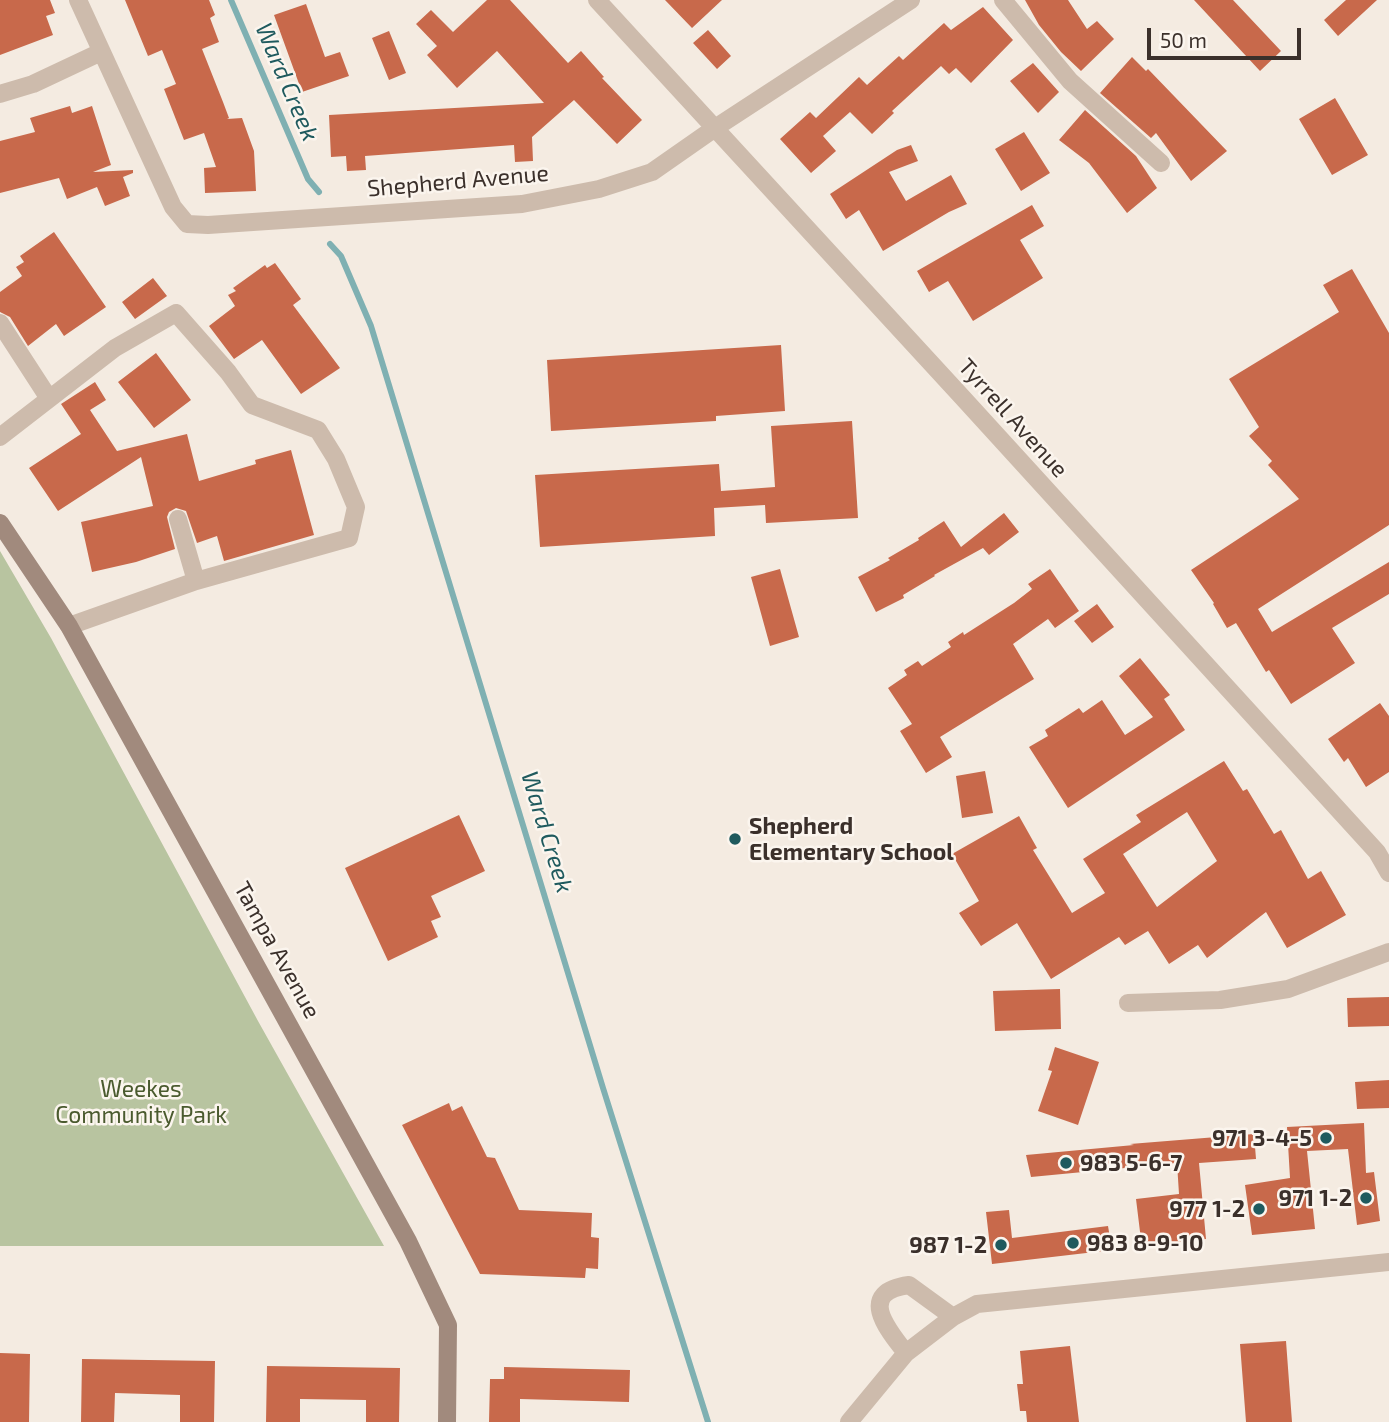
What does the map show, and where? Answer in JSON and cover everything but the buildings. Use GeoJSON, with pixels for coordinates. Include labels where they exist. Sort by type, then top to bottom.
{"type":"FeatureCollection","features":[{"type":"Feature","properties":{"kind":"street"},"geometry":{"type":"LineString","coordinates":[[0,94],[33,84],[100,52],[78,0]]}},
{"type":"Feature","properties":{"kind":"street","name":"Tyrrell Avenue"},"geometry":{"type":"LineString","coordinates":[[597,0],[1377,852],[1389,873]]}},
{"type":"Feature","properties":{"kind":"street","name":"Shepherd Avenue"},"geometry":{"type":"LineString","coordinates":[[100,52],[173,206],[187,224],[208,225],[523,204],[598,189],[652,172],[911,0]]}},
{"type":"Feature","properties":{"kind":"street"},"geometry":{"type":"LineString","coordinates":[[1003,0],[1070,80],[1161,163]]}},
{"type":"Feature","properties":{"kind":"street"},"geometry":{"type":"LineString","coordinates":[[0,436],[115,348],[176,313],[253,405],[318,430],[336,459],[356,507],[349,538],[196,581],[69,626]]}},
{"type":"Feature","properties":{"kind":"street"},"geometry":{"type":"LineString","coordinates":[[0,323],[48,397]]}},
{"type":"Feature","properties":{"kind":"street"},"geometry":{"type":"LineString","coordinates":[[178,519],[196,581]]}},
{"type":"Feature","properties":{"kind":"street","name":"Tampa Avenue"},"geometry":{"type":"LineString","coordinates":[[0,523],[69,626],[414,1253],[448,1325],[447,1422]]}},
{"type":"Feature","properties":{"kind":"street"},"geometry":{"type":"LineString","coordinates":[[1128,1003],[1220,1000],[1288,989],[1389,952]]}},
{"type":"Feature","properties":{"kind":"street"},"geometry":{"type":"LineString","coordinates":[[849,1422],[906,1353],[953,1317],[978,1304],[1389,1262]]}},
{"type":"Feature","properties":{"kind":"street"},"geometry":{"type":"LineString","coordinates":[[906,1353],[887,1328],[880,1312],[882,1297],[886,1291],[893,1287],[909,1285],[953,1317]]}},
{"type":"Feature","properties":{"kind":"green space","name":"Weekes Community Park"},"geometry":{"type":"Polygon","coordinates":[[[0,551],[51,638],[258,1021],[384,1246],[0,1246],[0,551]]]}},
{"type":"Feature","properties":{"kind":"waterway","name":"Ward Creek"},"geometry":{"type":"LineString","coordinates":[[231,0],[308,179],[319,192]]}},
{"type":"Feature","properties":{"kind":"waterway","name":"Ward Creek"},"geometry":{"type":"LineString","coordinates":[[330,244],[341,256],[371,326],[603,1088],[708,1422]]}},
{"type":"Feature","properties":{"kind":"place","name":"Shepherd Elementary School"},"geometry":{"type":"Point","coordinates":[735,839]}},
{"type":"Feature","properties":{"kind":"place","name":"971 3-4-5"},"geometry":{"type":"Point","coordinates":[1326,1138]}},
{"type":"Feature","properties":{"kind":"place","name":"983 5-6-7"},"geometry":{"type":"Point","coordinates":[1066,1163]}},
{"type":"Feature","properties":{"kind":"place","name":"971 1-2"},"geometry":{"type":"Point","coordinates":[1366,1198]}},
{"type":"Feature","properties":{"kind":"place","name":"977 1-2"},"geometry":{"type":"Point","coordinates":[1259,1209]}},
{"type":"Feature","properties":{"kind":"place","name":"983 8-9-10"},"geometry":{"type":"Point","coordinates":[1073,1243]}},
{"type":"Feature","properties":{"kind":"place","name":"987 1-2"},"geometry":{"type":"Point","coordinates":[1001,1245]}}]}
